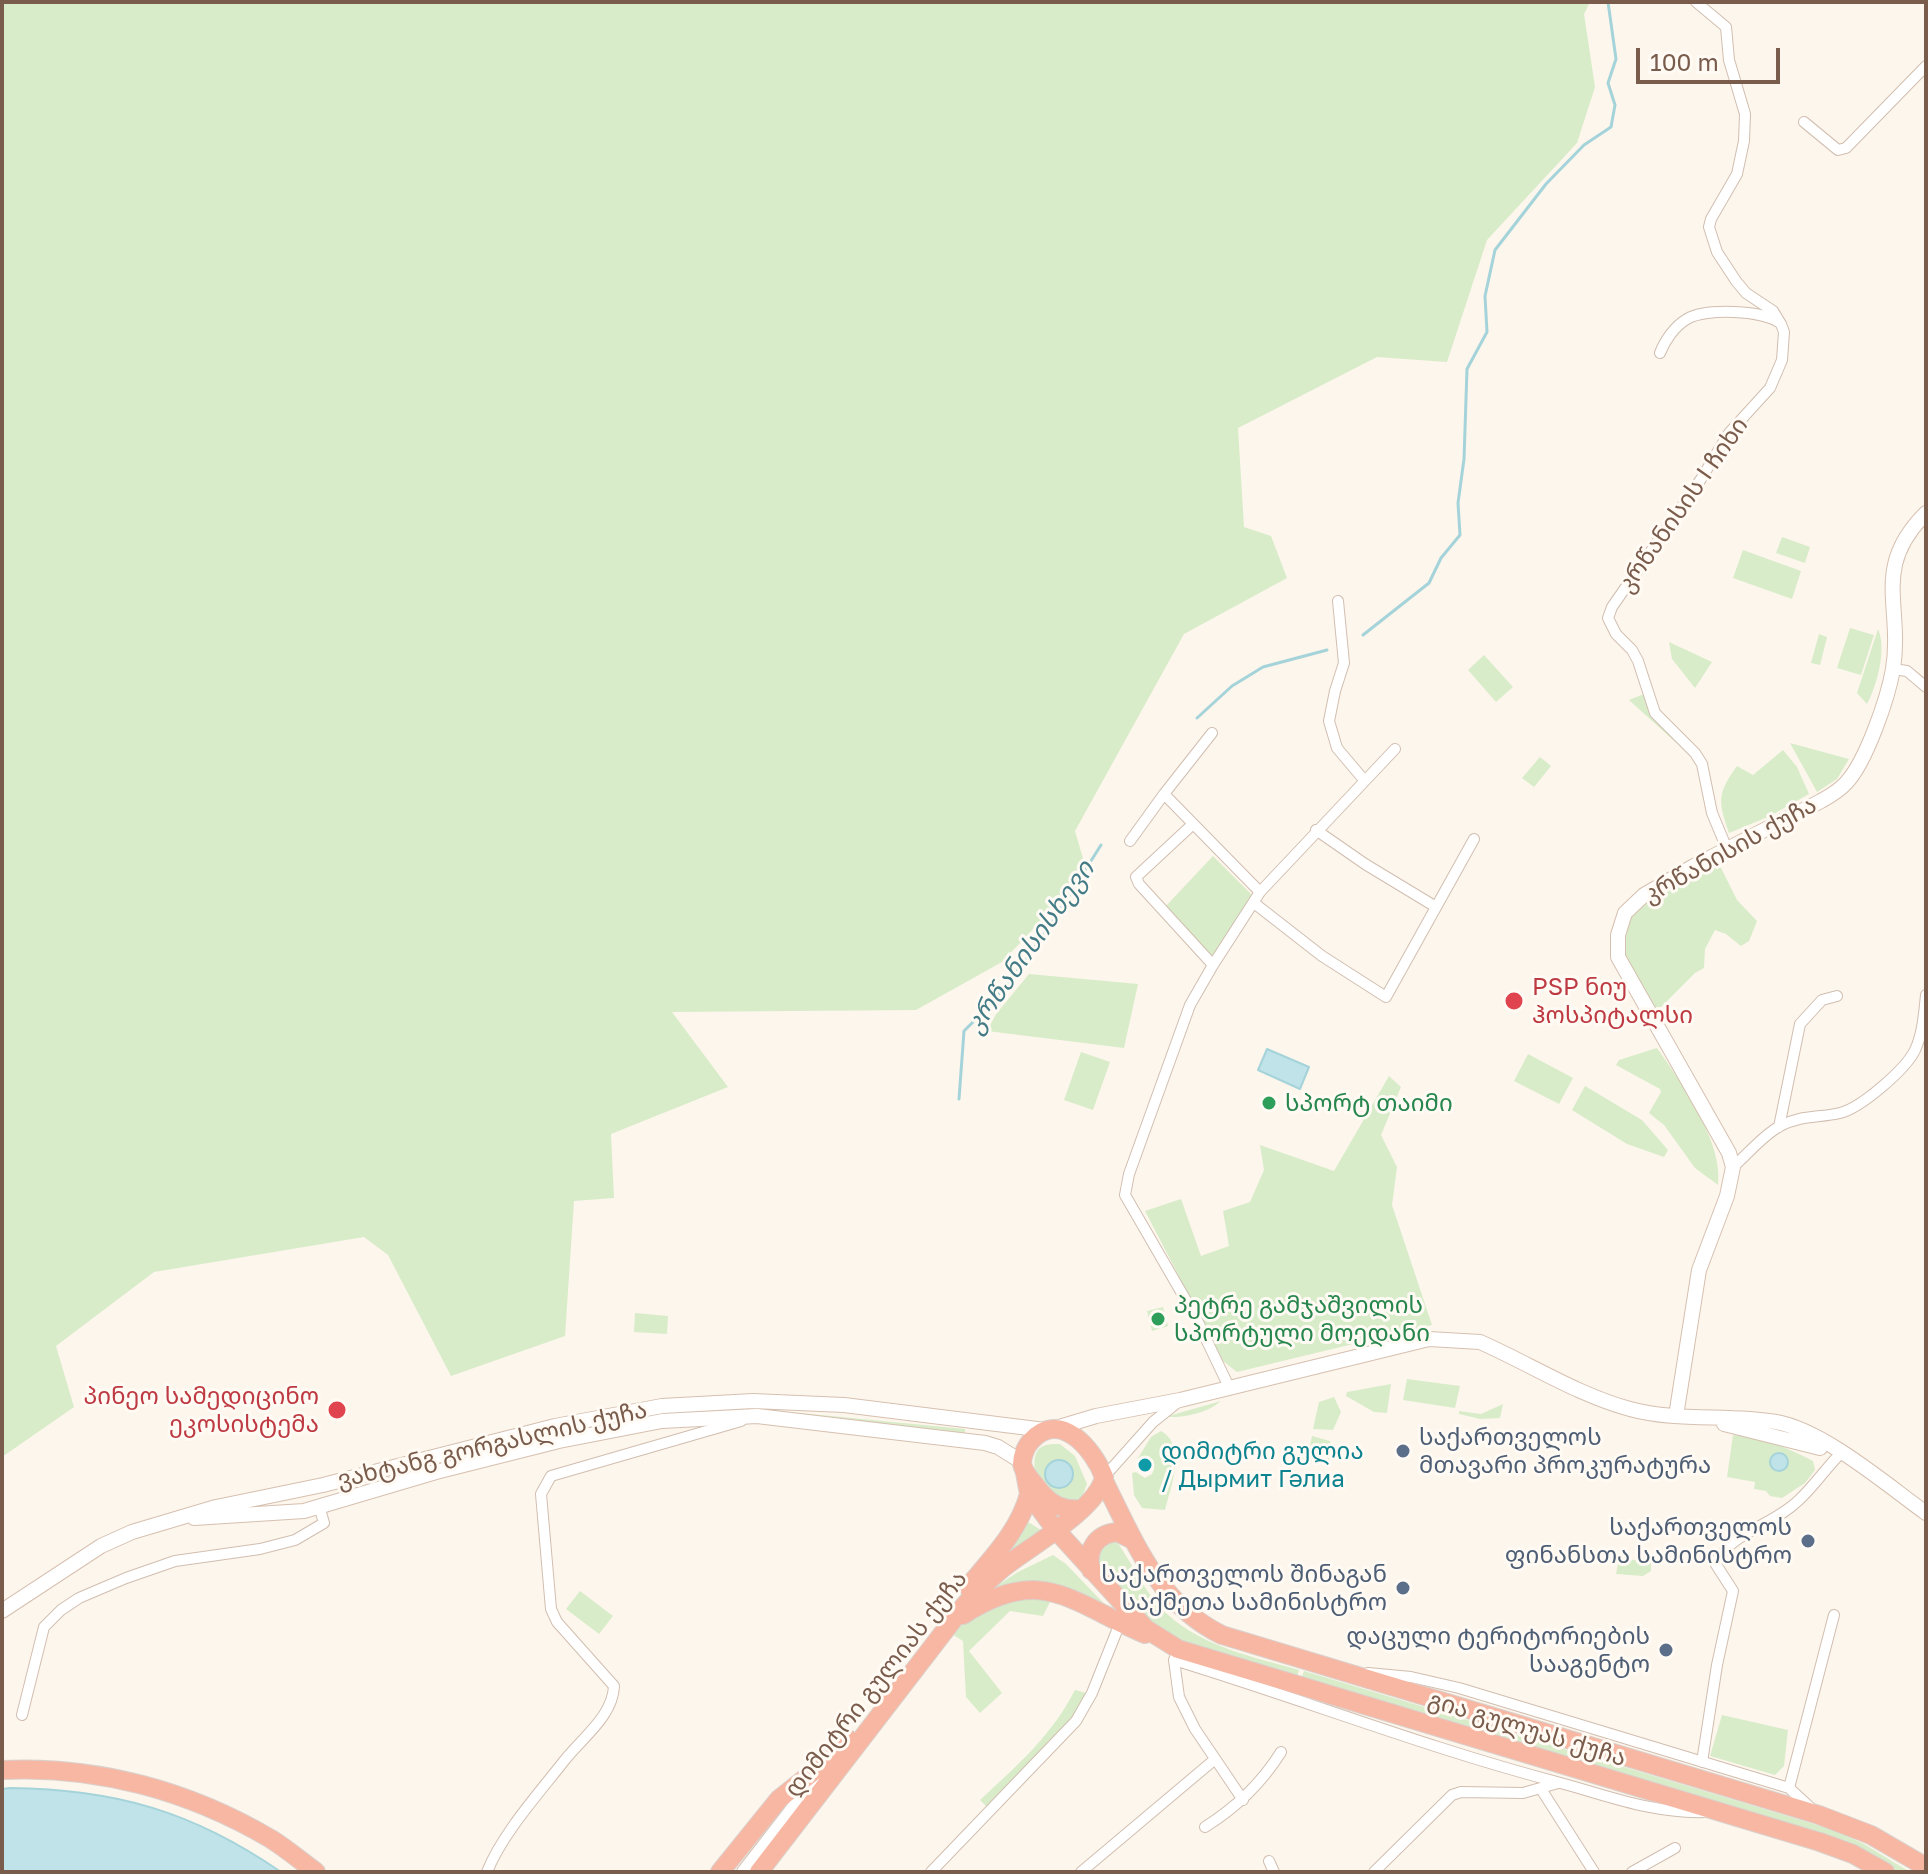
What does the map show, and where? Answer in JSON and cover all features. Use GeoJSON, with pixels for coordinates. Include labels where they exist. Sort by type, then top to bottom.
{"type":"FeatureCollection","features":[{"type":"Feature","properties":{"kind":"highway"},"geometry":{"type":"LineString","coordinates":[[1051,1429],[1069,1432],[1084,1444],[1095,1457],[1104,1479],[1097,1494],[1082,1509],[1066,1509],[1053,1504],[1024,1467],[1027,1446],[1051,1429]]}},
{"type":"Feature","properties":{"kind":"highway","name":"გია გულუას ქუჩა"},"geometry":{"type":"LineString","coordinates":[[1024,1467],[1029,1494],[1055,1529],[1146,1629],[1171,1650],[1723,1812],[1838,1848],[1885,1872]]}},
{"type":"Feature","properties":{"kind":"highway","name":"გია გულუას ქუჩა"},"geometry":{"type":"LineString","coordinates":[[1104,1479],[1156,1580],[1183,1609],[1207,1628],[1400,1690],[1819,1815],[1871,1835],[1926,1867]]}},
{"type":"Feature","properties":{"kind":"highway","name":"დიმიტრი გულიას ქუჩა"},"geometry":{"type":"LineString","coordinates":[[720,1872],[779,1799],[837,1753],[1014,1531],[1029,1494]]}},
{"type":"Feature","properties":{"kind":"highway","name":"დიმიტრი გულიას ქუჩა"},"geometry":{"type":"LineString","coordinates":[[759,1872],[951,1623],[995,1575],[1082,1509]]}},
{"type":"Feature","properties":{"kind":"highway"},"geometry":{"type":"LineString","coordinates":[[1091,1570],[1089,1554],[1100,1538],[1117,1532],[1133,1540]]}},
{"type":"Feature","properties":{"kind":"highway"},"geometry":{"type":"LineString","coordinates":[[951,1623],[1004,1594],[1038,1588],[1060,1594],[1171,1650]]}},
{"type":"Feature","properties":{"kind":"highway"},"geometry":{"type":"LineString","coordinates":[[2,1770],[43,1768],[89,1773],[172,1792],[272,1840],[316,1872]]}},
{"type":"Feature","properties":{"kind":"street"},"geometry":{"type":"LineString","coordinates":[[1696,2],[1726,27],[1729,60],[1745,114],[1744,141],[1737,174],[1711,219],[1712,240],[1736,281],[1746,293],[1773,311],[1781,324]]}},
{"type":"Feature","properties":{"kind":"street"},"geometry":{"type":"LineString","coordinates":[[1804,122],[1838,150],[1846,148],[1926,66]]}},
{"type":"Feature","properties":{"kind":"street"},"geometry":{"type":"LineString","coordinates":[[1660,353],[1665,340],[1686,319],[1705,313],[1749,313],[1774,319],[1781,324]]}},
{"type":"Feature","properties":{"kind":"street","name":"კრწანისის I ჩიხი"},"geometry":{"type":"LineString","coordinates":[[1727,849],[1712,813],[1702,764],[1655,713],[1638,661],[1616,634],[1608,618],[1612,607],[1701,479],[1729,433],[1770,388],[1782,360],[1784,332],[1781,324]]}},
{"type":"Feature","properties":{"kind":"street","name":"კრწანისის ქუჩა"},"geometry":{"type":"LineString","coordinates":[[1733,1167],[1729,1153],[1618,957],[1618,935],[1625,913],[1633,904],[1670,879],[1821,801],[1845,784],[1865,754],[1893,669],[1891,588],[1898,552],[1910,528],[1926,513]]}},
{"type":"Feature","properties":{"kind":"street"},"geometry":{"type":"LineString","coordinates":[[1338,601],[1344,663],[1329,721],[1337,748],[1364,780]]}},
{"type":"Feature","properties":{"kind":"street"},"geometry":{"type":"LineString","coordinates":[[1893,669],[1907,671],[1926,687]]}},
{"type":"Feature","properties":{"kind":"street"},"geometry":{"type":"LineString","coordinates":[[1130,841],[1212,733]]}},
{"type":"Feature","properties":{"kind":"street"},"geometry":{"type":"LineString","coordinates":[[1229,1387],[1195,1316],[1125,1195],[1129,1174],[1190,1005],[1213,965],[1260,892],[1395,749]]}},
{"type":"Feature","properties":{"kind":"street"},"geometry":{"type":"LineString","coordinates":[[1164,794],[1260,892]]}},
{"type":"Feature","properties":{"kind":"street"},"geometry":{"type":"LineString","coordinates":[[1193,824],[1136,877],[1213,965]]}},
{"type":"Feature","properties":{"kind":"street"},"geometry":{"type":"LineString","coordinates":[[1316,830],[1436,907]]}},
{"type":"Feature","properties":{"kind":"street"},"geometry":{"type":"LineString","coordinates":[[1254,903],[1322,956],[1386,997],[1474,839]]}},
{"type":"Feature","properties":{"kind":"street"},"geometry":{"type":"LineString","coordinates":[[1676,1416],[1699,1270],[1727,1196],[1733,1167],[1779,1127],[1811,1115],[1839,1113],[1853,1108],[1891,1077],[1914,1052],[1921,1032],[1926,995]]}},
{"type":"Feature","properties":{"kind":"street"},"geometry":{"type":"LineString","coordinates":[[1779,1127],[1800,1024],[1822,1000],[1837,996]]}},
{"type":"Feature","properties":{"kind":"street","name":"ვახტანგ გორგასლის ქუჩა"},"geometry":{"type":"LineString","coordinates":[[2,1611],[101,1546],[132,1532],[216,1507],[323,1485],[546,1428],[662,1406],[753,1401],[844,1405],[1051,1429],[1429,1339],[1480,1342],[1631,1410],[1735,1427],[1841,1453],[1926,1513]]}},
{"type":"Feature","properties":{"kind":"street","name":"ვახტანგ გორგასლის ქუჩა"},"geometry":{"type":"LineString","coordinates":[[1104,1479],[1153,1422],[1180,1400]]}},
{"type":"Feature","properties":{"kind":"street"},"geometry":{"type":"LineString","coordinates":[[487,1872],[504,1841],[614,1697],[614,1686],[557,1622],[551,1609],[541,1494],[551,1476],[757,1416]]}},
{"type":"Feature","properties":{"kind":"street","name":"ვახტანგ გორგასლის ქუჩა"},"geometry":{"type":"LineString","coordinates":[[182,1518],[304,1511],[436,1472],[559,1441],[662,1421],[757,1416],[985,1443],[998,1447],[1024,1467]]}},
{"type":"Feature","properties":{"kind":"street"},"geometry":{"type":"LineString","coordinates":[[1702,1762],[1717,1665],[1733,1591],[1715,1563],[1723,1549],[1749,1529],[1771,1521],[1799,1501],[1841,1453]]}},
{"type":"Feature","properties":{"kind":"street"},"geometry":{"type":"LineString","coordinates":[[338,1481],[345,1489],[344,1499]]}},
{"type":"Feature","properties":{"kind":"street"},"geometry":{"type":"LineString","coordinates":[[22,1715],[44,1627],[61,1610],[79,1598],[175,1561],[260,1549],[295,1540],[324,1523],[323,1485]]}},
{"type":"Feature","properties":{"kind":"street"},"geometry":{"type":"LineString","coordinates":[[1789,1788],[1834,1615]]}},
{"type":"Feature","properties":{"kind":"street"},"geometry":{"type":"LineString","coordinates":[[931,1872],[1076,1721],[1092,1693],[1120,1623]]}},
{"type":"Feature","properties":{"kind":"street"},"geometry":{"type":"LineString","coordinates":[[1171,1650],[1179,1697],[1214,1760],[1243,1800]]}},
{"type":"Feature","properties":{"kind":"street","name":"გია გულუას ქუჩა"},"geometry":{"type":"LineString","coordinates":[[1171,1650],[1443,1748],[1639,1806],[1678,1813],[1723,1812]]}},
{"type":"Feature","properties":{"kind":"street","name":"გია გულუას ქუჩა"},"geometry":{"type":"LineString","coordinates":[[1344,1671],[1411,1677],[1459,1688],[1789,1788],[1819,1815]]}},
{"type":"Feature","properties":{"kind":"street"},"geometry":{"type":"LineString","coordinates":[[1205,1827],[1243,1800],[1265,1778],[1281,1752]]}},
{"type":"Feature","properties":{"kind":"street","name":"დიმიტრი გულიას ქუჩა"},"geometry":{"type":"LineString","coordinates":[[744,1872],[837,1753]]}},
{"type":"Feature","properties":{"kind":"street"},"geometry":{"type":"LineString","coordinates":[[1081,1872],[1214,1760]]}},
{"type":"Feature","properties":{"kind":"street"},"geometry":{"type":"LineString","coordinates":[[1374,1872],[1452,1795],[1461,1792],[1523,1793],[1559,1782]]}},
{"type":"Feature","properties":{"kind":"street"},"geometry":{"type":"LineString","coordinates":[[1541,1789],[1594,1872]]}},
{"type":"Feature","properties":{"kind":"street"},"geometry":{"type":"LineString","coordinates":[[1632,1872],[1675,1848]]}},
{"type":"Feature","properties":{"kind":"street"},"geometry":{"type":"LineString","coordinates":[[1269,1861],[1274,1872]]}},
{"type":"Feature","properties":{"kind":"green space"},"geometry":{"type":"Polygon","coordinates":[[[2,2],[1590,2],[1584,14],[1595,87],[1577,143],[1487,240],[1447,362],[1377,357],[1238,428],[1244,527],[1271,536],[1287,578],[1184,634],[1075,831],[1087,872],[1002,962],[916,1010],[672,1012],[728,1087],[611,1134],[614,1198],[574,1201],[565,1336],[451,1376],[388,1255],[364,1237],[154,1272],[56,1346],[74,1407],[2,1457],[2,2]]]}},
{"type":"Feature","properties":{"kind":"green space"},"geometry":{"type":"Polygon","coordinates":[[[1782,537],[1810,547],[1805,563],[1776,553],[1782,537]]]}},
{"type":"Feature","properties":{"kind":"green space"},"geometry":{"type":"Polygon","coordinates":[[[1743,550],[1801,571],[1792,599],[1733,578],[1743,550]]]}},
{"type":"Feature","properties":{"kind":"green space"},"geometry":{"type":"Polygon","coordinates":[[[1850,628],[1874,635],[1861,675],[1837,668],[1850,628]]]}},
{"type":"Feature","properties":{"kind":"green space"},"geometry":{"type":"Polygon","coordinates":[[[1878,629],[1881,637],[1880,667],[1867,704],[1857,693],[1878,629]]]}},
{"type":"Feature","properties":{"kind":"green space"},"geometry":{"type":"Polygon","coordinates":[[[1819,634],[1827,637],[1820,665],[1811,663],[1819,634]]]}},
{"type":"Feature","properties":{"kind":"green space"},"geometry":{"type":"Polygon","coordinates":[[[1669,642],[1712,662],[1695,688],[1672,659],[1669,642]]]}},
{"type":"Feature","properties":{"kind":"green space"},"geometry":{"type":"Polygon","coordinates":[[[1484,655],[1513,687],[1496,702],[1468,670],[1484,655]]]}},
{"type":"Feature","properties":{"kind":"green space"},"geometry":{"type":"Polygon","coordinates":[[[1644,694],[1697,759],[1629,700],[1644,694]]]}},
{"type":"Feature","properties":{"kind":"green space"},"geometry":{"type":"Polygon","coordinates":[[[1790,743],[1849,759],[1837,779],[1817,792],[1790,743]]]}},
{"type":"Feature","properties":{"kind":"green space"},"geometry":{"type":"Polygon","coordinates":[[[1783,750],[1797,767],[1809,794],[1770,816],[1729,833],[1721,798],[1730,776],[1737,766],[1753,775],[1783,750]]]}},
{"type":"Feature","properties":{"kind":"green space"},"geometry":{"type":"Polygon","coordinates":[[[1540,757],[1551,766],[1534,787],[1522,778],[1540,757]]]}},
{"type":"Feature","properties":{"kind":"green space"},"geometry":{"type":"Polygon","coordinates":[[[1213,856],[1254,897],[1212,958],[1165,907],[1213,856]]]}},
{"type":"Feature","properties":{"kind":"green space"},"geometry":{"type":"Polygon","coordinates":[[[1718,862],[1737,900],[1757,921],[1749,941],[1741,946],[1715,930],[1705,949],[1704,968],[1654,1011],[1625,959],[1629,920],[1643,902],[1718,862]]]}},
{"type":"Feature","properties":{"kind":"green space"},"geometry":{"type":"Polygon","coordinates":[[[1029,974],[1138,984],[1124,1048],[987,1031],[996,1014],[1029,974]]]}},
{"type":"Feature","properties":{"kind":"green space"},"geometry":{"type":"Polygon","coordinates":[[[1657,1048],[1708,1132],[1718,1168],[1718,1185],[1695,1168],[1664,1125],[1649,1113],[1660,1089],[1616,1065],[1619,1060],[1657,1048]]]}},
{"type":"Feature","properties":{"kind":"green space"},"geometry":{"type":"Polygon","coordinates":[[[1081,1052],[1110,1062],[1093,1110],[1064,1100],[1081,1052]]]}},
{"type":"Feature","properties":{"kind":"green space"},"geometry":{"type":"Polygon","coordinates":[[[1528,1054],[1573,1078],[1559,1104],[1514,1081],[1528,1054]]]}},
{"type":"Feature","properties":{"kind":"green space"},"geometry":{"type":"Polygon","coordinates":[[[1389,1076],[1401,1087],[1381,1135],[1397,1167],[1392,1205],[1432,1325],[1237,1372],[1223,1361],[1145,1211],[1181,1199],[1201,1256],[1229,1246],[1223,1211],[1250,1202],[1264,1170],[1260,1145],[1334,1171],[1389,1076]]]}},
{"type":"Feature","properties":{"kind":"green space"},"geometry":{"type":"Polygon","coordinates":[[[1585,1086],[1642,1120],[1668,1150],[1664,1157],[1627,1144],[1572,1110],[1585,1086]]]}},
{"type":"Feature","properties":{"kind":"green space","name":"პეტრე გამჯაშვილის სპორტული მოედანი"},"geometry":{"type":"Polygon","coordinates":[[[1163,1307],[1168,1326],[1152,1331],[1147,1311],[1163,1307]]]}},
{"type":"Feature","properties":{"kind":"green space"},"geometry":{"type":"Polygon","coordinates":[[[635,1313],[668,1316],[667,1334],[634,1332],[635,1313]]]}},
{"type":"Feature","properties":{"kind":"green space"},"geometry":{"type":"Polygon","coordinates":[[[1407,1379],[1460,1386],[1455,1408],[1403,1400],[1407,1379]]]}},
{"type":"Feature","properties":{"kind":"green space"},"geometry":{"type":"Polygon","coordinates":[[[1391,1384],[1387,1413],[1374,1412],[1346,1396],[1347,1392],[1391,1384]]]}},
{"type":"Feature","properties":{"kind":"green space"},"geometry":{"type":"Polygon","coordinates":[[[1334,1397],[1341,1412],[1333,1430],[1313,1429],[1319,1402],[1334,1397]]]}},
{"type":"Feature","properties":{"kind":"green space"},"geometry":{"type":"Polygon","coordinates":[[[1221,1401],[1195,1414],[1165,1417],[1221,1401]]]}},
{"type":"Feature","properties":{"kind":"green space"},"geometry":{"type":"Polygon","coordinates":[[[1503,1404],[1500,1418],[1480,1419],[1459,1414],[1459,1411],[1481,1414],[1503,1404]]]}},
{"type":"Feature","properties":{"kind":"green space"},"geometry":{"type":"Polygon","coordinates":[[[748,1408],[965,1429],[965,1434],[783,1413],[568,1433],[567,1430],[663,1411],[748,1408]]]}},
{"type":"Feature","properties":{"kind":"green space"},"geometry":{"type":"Polygon","coordinates":[[[1161,1431],[1169,1437],[1175,1456],[1171,1490],[1165,1510],[1142,1508],[1134,1495],[1132,1473],[1145,1478],[1152,1474],[1152,1462],[1138,1458],[1151,1437],[1161,1431]]]}},
{"type":"Feature","properties":{"kind":"green space"},"geometry":{"type":"Polygon","coordinates":[[[1733,1435],[1784,1448],[1813,1461],[1815,1470],[1805,1483],[1782,1498],[1770,1496],[1766,1491],[1754,1489],[1755,1482],[1727,1477],[1733,1435]]]}},
{"type":"Feature","properties":{"kind":"green space"},"geometry":{"type":"Polygon","coordinates":[[[1312,1436],[1330,1441],[1332,1451],[1328,1464],[1307,1461],[1312,1436]]]}},
{"type":"Feature","properties":{"kind":"green space"},"geometry":{"type":"Polygon","coordinates":[[[1060,1444],[1075,1456],[1087,1484],[1081,1499],[1069,1506],[1044,1485],[1034,1465],[1036,1453],[1041,1447],[1060,1444]]]}},
{"type":"Feature","properties":{"kind":"green space"},"geometry":{"type":"Polygon","coordinates":[[[1028,1522],[1041,1530],[998,1561],[1028,1522]]]}},
{"type":"Feature","properties":{"kind":"green space"},"geometry":{"type":"Polygon","coordinates":[[[1110,1540],[1117,1542],[1146,1589],[1181,1625],[1230,1650],[1299,1670],[1297,1677],[1163,1635],[1093,1557],[1095,1550],[1110,1540]]]}},
{"type":"Feature","properties":{"kind":"green space"},"geometry":{"type":"Polygon","coordinates":[[[1053,1555],[1066,1564],[1116,1616],[1073,1593],[1038,1581],[1021,1582],[989,1591],[1053,1555]]]}},
{"type":"Feature","properties":{"kind":"green space"},"geometry":{"type":"Polygon","coordinates":[[[1619,1559],[1651,1561],[1651,1571],[1643,1576],[1616,1574],[1619,1559]]]}},
{"type":"Feature","properties":{"kind":"green space"},"geometry":{"type":"Polygon","coordinates":[[[580,1591],[613,1616],[599,1634],[566,1609],[580,1591]]]}},
{"type":"Feature","properties":{"kind":"green space"},"geometry":{"type":"Polygon","coordinates":[[[1027,1597],[1051,1600],[1043,1616],[1010,1611],[969,1651],[1002,1693],[980,1713],[966,1697],[963,1641],[950,1633],[976,1614],[1027,1597]]]}},
{"type":"Feature","properties":{"kind":"green space"},"geometry":{"type":"Polygon","coordinates":[[[1304,1671],[1834,1830],[1910,1872],[1894,1872],[1859,1851],[1301,1679],[1304,1671]]]}},
{"type":"Feature","properties":{"kind":"green space"},"geometry":{"type":"Polygon","coordinates":[[[1075,1690],[1090,1694],[1074,1720],[988,1808],[980,1800],[1045,1736],[1075,1690]]]}},
{"type":"Feature","properties":{"kind":"green space"},"geometry":{"type":"Polygon","coordinates":[[[1722,1715],[1788,1730],[1784,1766],[1775,1775],[1710,1756],[1722,1715]]]}},
{"type":"Feature","properties":{"kind":"water"},"geometry":{"type":"Polygon","coordinates":[[[1267,1049],[1309,1067],[1300,1089],[1258,1070],[1267,1049]]]}},
{"type":"Feature","properties":{"kind":"water"},"geometry":{"type":"Polygon","coordinates":[[[1779,1453],[1788,1462],[1779,1471],[1770,1462],[1779,1453]]]}},
{"type":"Feature","properties":{"kind":"water"},"geometry":{"type":"Polygon","coordinates":[[[1059,1460],[1069,1464],[1073,1474],[1069,1484],[1059,1488],[1049,1484],[1045,1474],[1049,1464],[1059,1460]]]}},
{"type":"Feature","properties":{"kind":"water"},"geometry":{"type":"Polygon","coordinates":[[[2,1789],[85,1793],[153,1808],[217,1834],[281,1872],[2,1872],[2,1789]]]}},
{"type":"Feature","properties":{"kind":"waterway","name":"კრწანისისხევი"},"geometry":{"type":"LineString","coordinates":[[1363,635],[1429,583],[1441,558],[1460,535],[1458,503],[1464,459],[1467,369],[1487,332],[1485,296],[1495,250],[1546,184],[1584,145],[1611,127],[1615,105],[1608,83],[1616,59],[1608,2]]}},
{"type":"Feature","properties":{"kind":"waterway","name":"კრწანისისხევი"},"geometry":{"type":"LineString","coordinates":[[1197,718],[1232,686],[1263,667],[1327,650]]}},
{"type":"Feature","properties":{"kind":"waterway","name":"კრწანისისხევი"},"geometry":{"type":"LineString","coordinates":[[959,1099],[964,1031],[1022,966],[1101,845]]}},
{"type":"Feature","properties":{"kind":"place","name":"PSP ნიუ ჰოსპიტალსი"},"geometry":{"type":"Point","coordinates":[1514,1001]}},
{"type":"Feature","properties":{"kind":"place","name":"სპორტ თაიმი"},"geometry":{"type":"Point","coordinates":[1269,1103]}},
{"type":"Feature","properties":{"kind":"place","name":"პეტრე გამჯაშვილის სპორტული მოედანი"},"geometry":{"type":"Point","coordinates":[1158,1319]}},
{"type":"Feature","properties":{"kind":"place","name":"პინეო სამედიცინო ეკოსისტემა"},"geometry":{"type":"Point","coordinates":[337,1410]}},
{"type":"Feature","properties":{"kind":"place","name":"საქართველოს მთავარი პროკურატურა"},"geometry":{"type":"Point","coordinates":[1403,1451]}},
{"type":"Feature","properties":{"kind":"place","name":"დიმიტრი გულია / Дырмит Гәлиа"},"geometry":{"type":"Point","coordinates":[1145,1465]}},
{"type":"Feature","properties":{"kind":"place","name":"საქართველოს ფინანსთა სამინისტრო"},"geometry":{"type":"Point","coordinates":[1808,1541]}},
{"type":"Feature","properties":{"kind":"place","name":"საქართველოს შინაგან საქმეთა სამინისტრო"},"geometry":{"type":"Point","coordinates":[1403,1588]}},
{"type":"Feature","properties":{"kind":"place","name":"დაცული ტერიტორიების სააგენტო"},"geometry":{"type":"Point","coordinates":[1666,1650]}}]}
